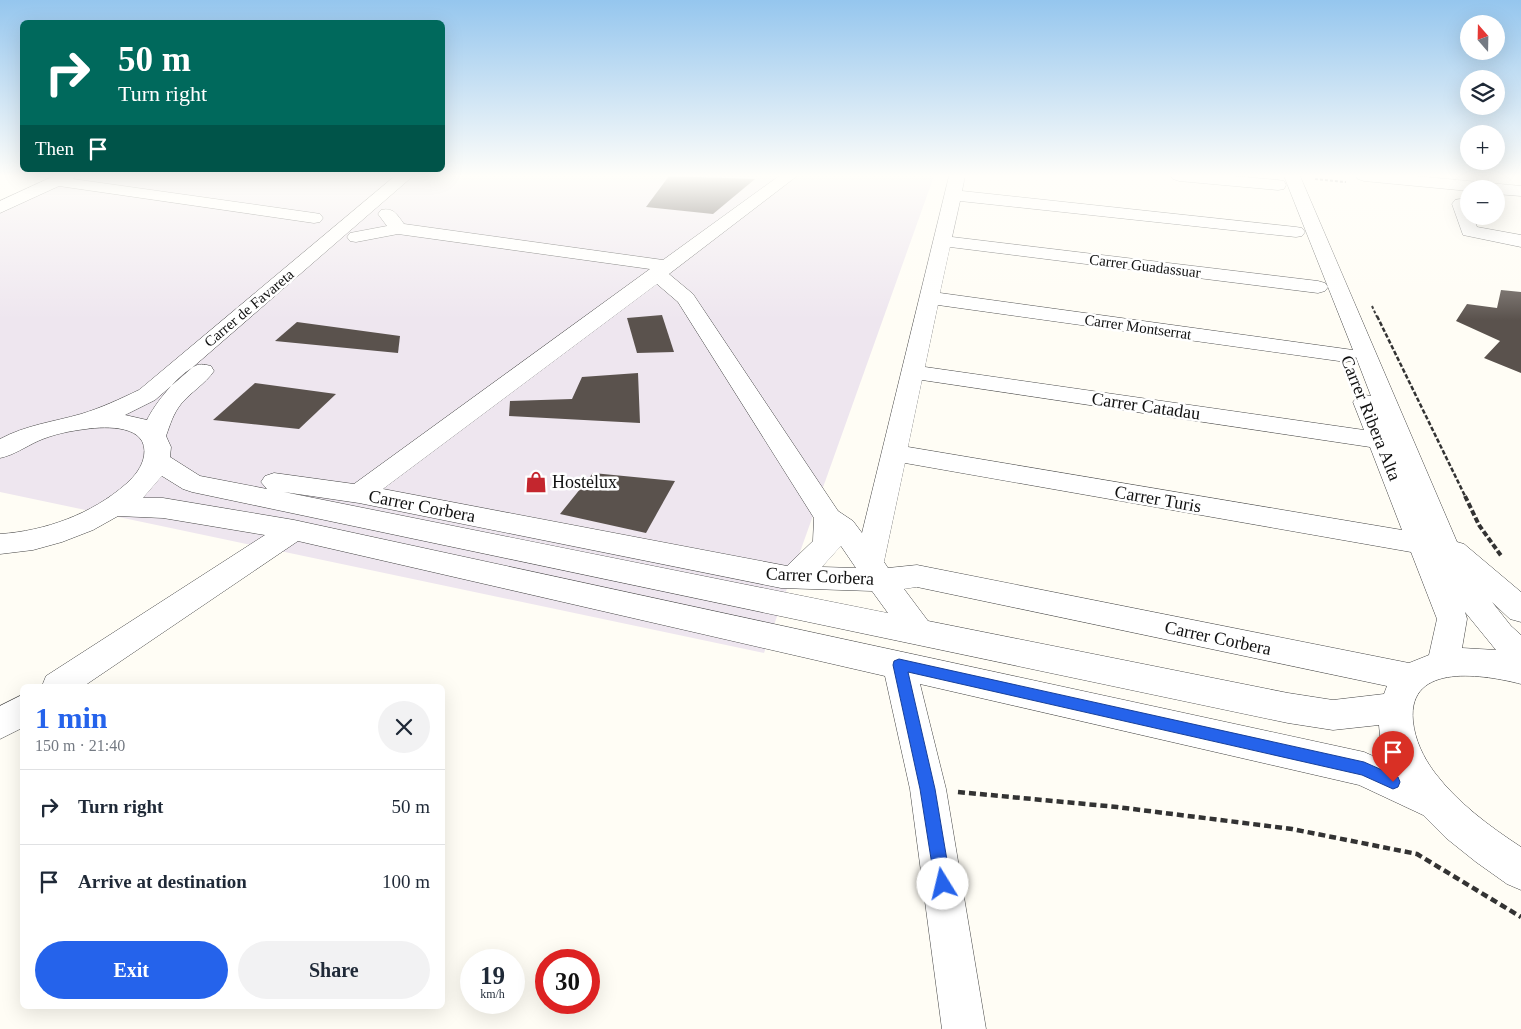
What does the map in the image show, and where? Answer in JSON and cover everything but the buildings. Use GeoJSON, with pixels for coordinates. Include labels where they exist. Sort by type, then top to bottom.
{"type":"FeatureCollection","features":[{"type":"Feature","properties":{"kind":"street"},"geometry":{"type":"LineString","coordinates":[[319,224],[332,238]]}},
{"type":"Feature","properties":{"kind":"street","name":"Carrer de Favareta"},"geometry":{"type":"LineString","coordinates":[[81,422],[119,409],[147,395],[332,238],[354,224]]}},
{"type":"Feature","properties":{"kind":"street","name":"Carrer de Favareta"},"geometry":{"type":"LineString","coordinates":[[6,546],[51,535],[85,522],[114,506],[135,490],[149,475],[160,415],[176,395],[356,237],[366,224]]}},
{"type":"Feature","properties":{"kind":"street"},"geometry":{"type":"LineString","coordinates":[[393,224],[398,229]]}},
{"type":"Feature","properties":{"kind":"street"},"geometry":{"type":"LineString","coordinates":[[359,494],[724,224]]}},
{"type":"Feature","properties":{"kind":"street"},"geometry":{"type":"LineString","coordinates":[[875,572],[894,453],[947,224]]}},
{"type":"Feature","properties":{"kind":"street"},"geometry":{"type":"LineString","coordinates":[[1237,224],[1296,232]]}},
{"type":"Feature","properties":{"kind":"street","name":"Carrer Ribera Alta"},"geometry":{"type":"LineString","coordinates":[[1295,224],[1296,232],[1380,440],[1432,543],[1500,635],[1521,654]]}},
{"type":"Feature","properties":{"kind":"street","name":"Carrer Ribera Alta"},"geometry":{"type":"LineString","coordinates":[[1307,224],[1432,543],[1452,620],[1443,663]]}},
{"type":"Feature","properties":{"kind":"street"},"geometry":{"type":"LineString","coordinates":[[1467,225],[1469,231],[1521,241]]}},
{"type":"Feature","properties":{"kind":"street"},"geometry":{"type":"LineString","coordinates":[[356,237],[398,229],[662,270],[686,298],[828,518],[844,528],[920,634]]}},
{"type":"Feature","properties":{"kind":"street","name":"Carrer Guadassuar"},"geometry":{"type":"LineString","coordinates":[[943,241],[1318,287]]}},
{"type":"Feature","properties":{"kind":"street","name":"Carrer Montserrat"},"geometry":{"type":"LineString","coordinates":[[930,298],[1346,355]]}},
{"type":"Feature","properties":{"kind":"street","name":"Carrer Catadau"},"geometry":{"type":"LineString","coordinates":[[913,372],[1380,440]]}},
{"type":"Feature","properties":{"kind":"street"},"geometry":{"type":"LineString","coordinates":[[0,450],[27,437],[81,422],[106,420],[127,422],[144,427],[155,448],[192,482],[920,634],[1288,708],[1333,715],[1395,708]]}},
{"type":"Feature","properties":{"kind":"street"},"geometry":{"type":"LineString","coordinates":[[0,437],[27,437]]}},
{"type":"Feature","properties":{"kind":"street","name":"Carrer Turis"},"geometry":{"type":"LineString","coordinates":[[894,453],[1432,543]]}},
{"type":"Feature","properties":{"kind":"street","name":"Carrer Corbera"},"geometry":{"type":"LineString","coordinates":[[229,490],[262,480],[359,494],[781,577],[794,578],[875,572],[917,576],[1411,677]]}},
{"type":"Feature","properties":{"kind":"street"},"geometry":{"type":"LineString","coordinates":[[114,506],[163,508],[294,530],[1364,768],[1437,803]]}},
{"type":"Feature","properties":{"kind":"street"},"geometry":{"type":"LineString","coordinates":[[794,578],[827,545],[828,518]]}},
{"type":"Feature","properties":{"kind":"street"},"geometry":{"type":"LineString","coordinates":[[61,684],[294,530]]}},
{"type":"Feature","properties":{"kind":"street","name":"Carrer Ribera Alta"},"geometry":{"type":"LineString","coordinates":[[1432,543],[1521,610]]}},
{"type":"Feature","properties":{"kind":"street"},"geometry":{"type":"LineString","coordinates":[[1521,670],[1474,661],[1443,663],[1425,668],[1411,677],[1400,690],[1395,708],[1397,735],[1407,760],[1437,803],[1477,841],[1521,870]]}},
{"type":"Feature","properties":{"kind":"street"},"geometry":{"type":"LineString","coordinates":[[899,665],[928,789],[964,1029]]}},
{"type":"Feature","properties":{"kind":"street"},"geometry":{"type":"LineString","coordinates":[[0,724],[20,711]]}},
{"type":"Feature","properties":{"kind":"path"},"geometry":{"type":"LineString","coordinates":[[1371,303],[1479,525],[1508,564]]}},
{"type":"Feature","properties":{"kind":"path"},"geometry":{"type":"LineString","coordinates":[[928,789],[1117,807],[1292,828],[1417,854],[1521,917]]}},
{"type":"Feature","properties":{"kind":"shaded area"},"geometry":{"type":"Polygon","coordinates":[[[0,224],[917,224],[764,653],[0,492],[0,224]]]}},
{"type":"Feature","properties":{"kind":"place","name":"Hostelux"},"geometry":{"type":"Point","coordinates":[536,482]}},
{"type":"Feature","properties":{"kind":"route"},"geometry":{"type":"LineString","coordinates":[[943,884],[928,789],[899,665],[1364,768],[1393,782]]}}]}
